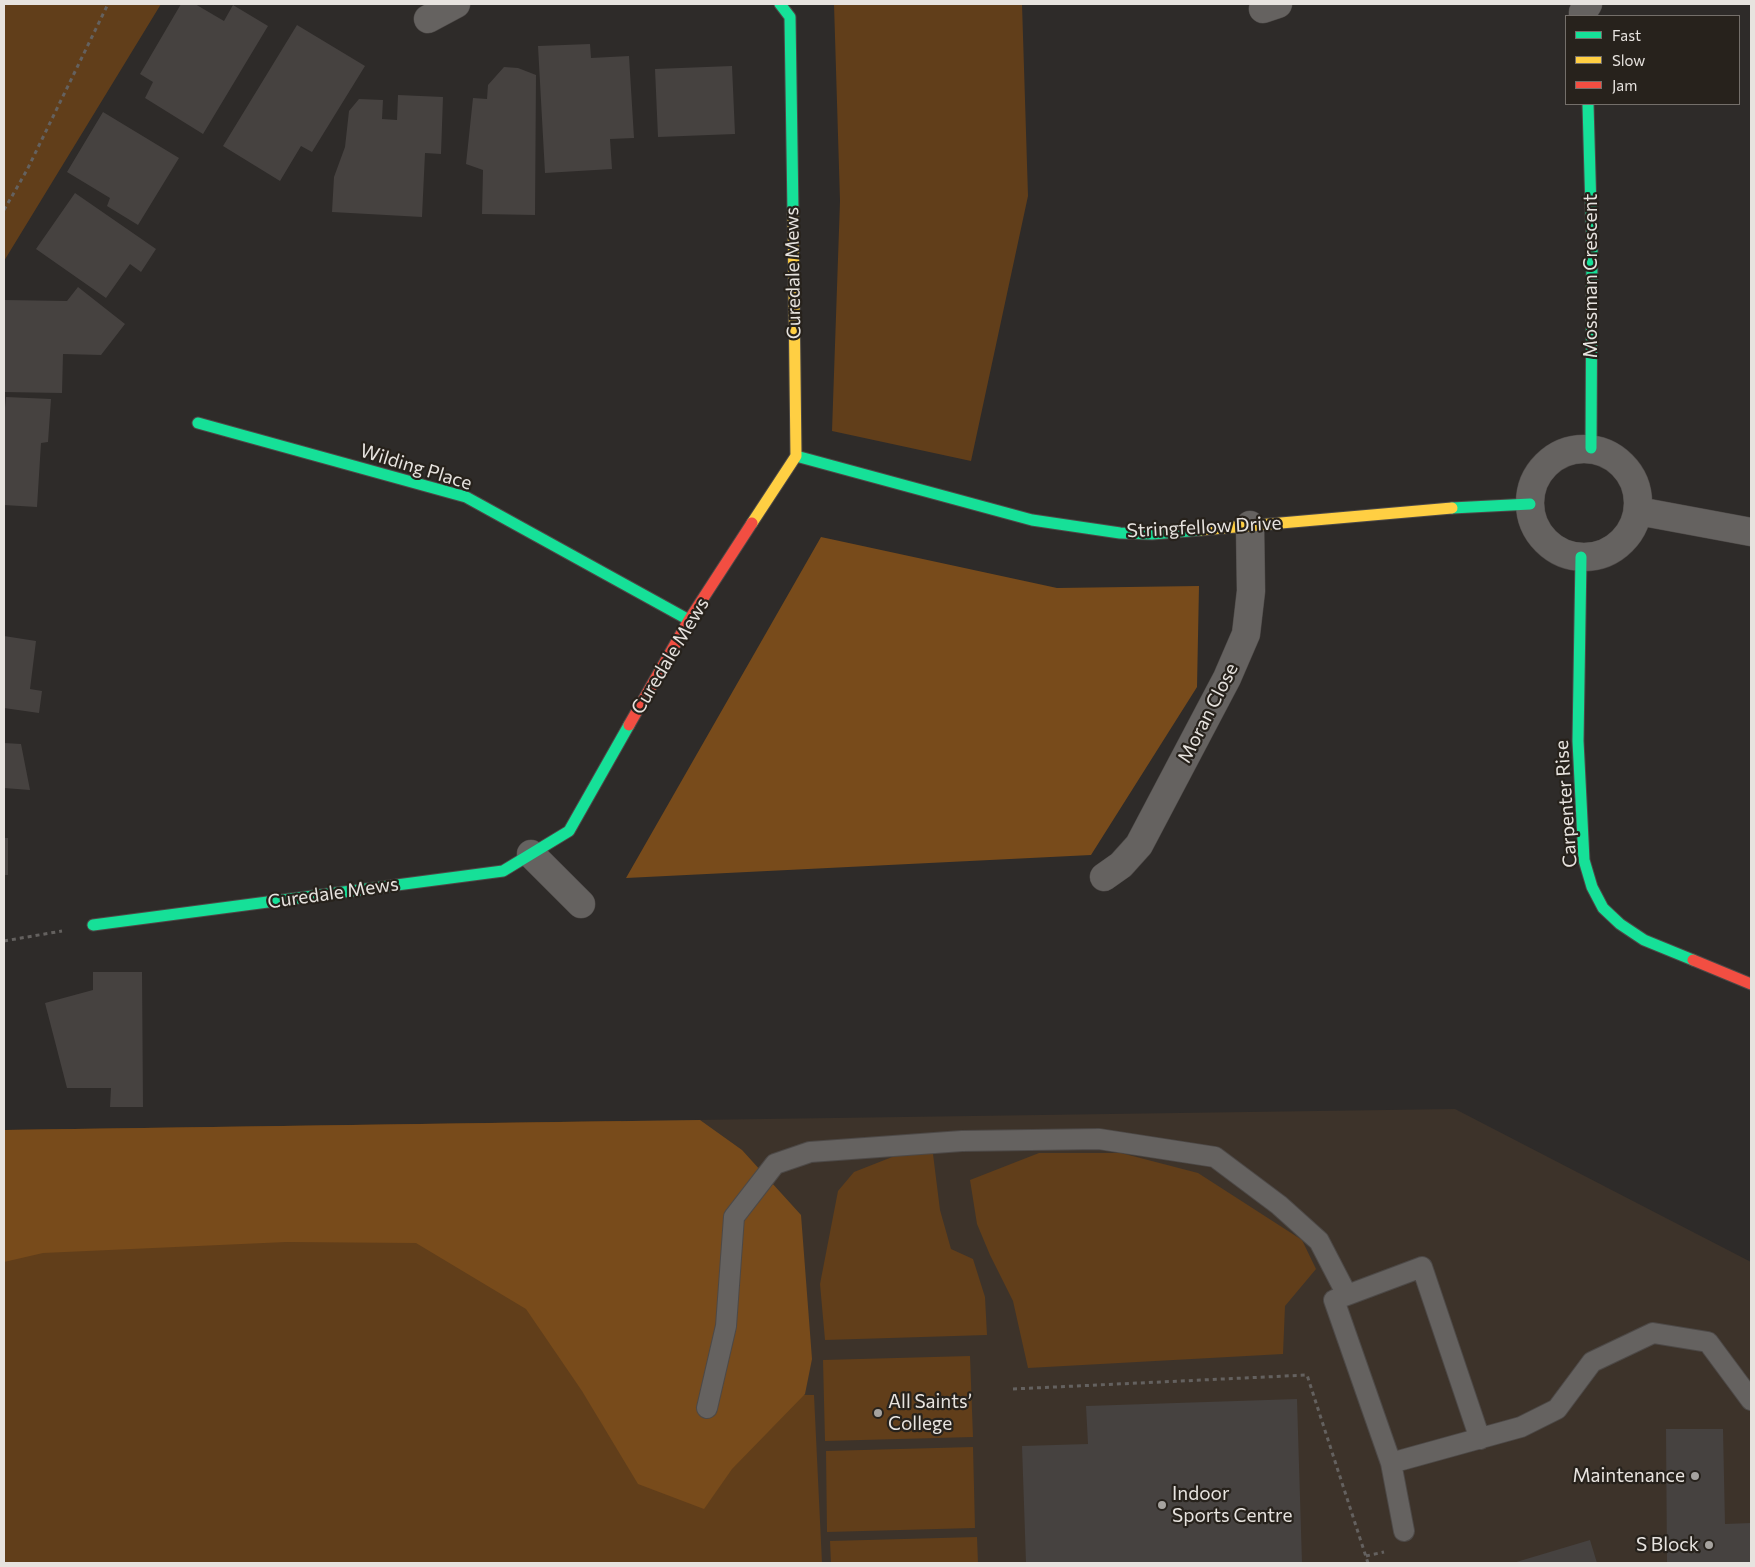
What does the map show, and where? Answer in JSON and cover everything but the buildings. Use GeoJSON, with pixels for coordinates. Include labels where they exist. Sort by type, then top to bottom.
{"type":"FeatureCollection","features":[{"type":"Feature","properties":{"kind":"street"},"geometry":{"type":"LineString","coordinates":[[428,19],[456,4]]}},
{"type":"Feature","properties":{"kind":"street","name":"Curedale Mews"},"geometry":{"type":"LineString","coordinates":[[93,925],[503,871],[569,831],[689,620],[796,456],[790,18],[780,4]]}},
{"type":"Feature","properties":{"kind":"street","name":"Mossman Crescent"},"geometry":{"type":"LineString","coordinates":[[1588,105],[1592,247],[1591,448]]}},
{"type":"Feature","properties":{"kind":"street","name":"Wilding Place"},"geometry":{"type":"LineString","coordinates":[[198,423],[466,497],[689,620]]}},
{"type":"Feature","properties":{"kind":"street"},"geometry":{"type":"LineString","coordinates":[[1591,448],[1606,453],[1621,462],[1632,476],[1638,493],[1638,511],[1631,529],[1619,544],[1603,554],[1582,557],[1567,554],[1552,546],[1541,535],[1533,520],[1530,504],[1533,486],[1541,470],[1554,457],[1571,450],[1591,448]]}},
{"type":"Feature","properties":{"kind":"street","name":"Stringfellow Drive"},"geometry":{"type":"LineString","coordinates":[[796,456],[1032,520],[1120,533],[1152,534],[1478,506],[1530,504]]}},
{"type":"Feature","properties":{"kind":"street"},"geometry":{"type":"LineString","coordinates":[[1638,511],[1751,532]]}},
{"type":"Feature","properties":{"kind":"street","name":"Moran Close"},"geometry":{"type":"LineString","coordinates":[[1104,877],[1121,865],[1139,845],[1227,678],[1246,634],[1251,591],[1250,525]]}},
{"type":"Feature","properties":{"kind":"street","name":"Carpenter Rise"},"geometry":{"type":"LineString","coordinates":[[1582,557],[1578,723],[1584,860],[1592,887],[1603,908],[1620,924],[1644,940],[1751,984]]}},
{"type":"Feature","properties":{"kind":"street"},"geometry":{"type":"LineString","coordinates":[[531,854],[581,904]]}},
{"type":"Feature","properties":{"kind":"lane"},"geometry":{"type":"LineString","coordinates":[[707,1408],[726,1326],[734,1216],[775,1164],[810,1152],[962,1141],[1099,1138],[1215,1156],[1279,1204],[1319,1241],[1347,1295]]}},
{"type":"Feature","properties":{"kind":"lane"},"geometry":{"type":"LineString","coordinates":[[1404,1531],[1392,1463],[1334,1300],[1422,1267],[1480,1438]]}},
{"type":"Feature","properties":{"kind":"lane"},"geometry":{"type":"LineString","coordinates":[[1392,1463],[1521,1427],[1557,1409],[1592,1362],[1653,1333],[1708,1342],[1751,1400]]}},
{"type":"Feature","properties":{"kind":"path"},"geometry":{"type":"LineString","coordinates":[[4,210],[27,170],[108,4]]}},
{"type":"Feature","properties":{"kind":"path"},"geometry":{"type":"LineString","coordinates":[[4,941],[93,925]]}},
{"type":"Feature","properties":{"kind":"path"},"geometry":{"type":"LineString","coordinates":[[1013,1389],[1307,1375],[1368,1563]]}},
{"type":"Feature","properties":{"kind":"shaded area"},"geometry":{"type":"Polygon","coordinates":[[[4,4],[161,4],[4,261],[4,4]]]}},
{"type":"Feature","properties":{"kind":"shaded area"},"geometry":{"type":"Polygon","coordinates":[[[834,4],[1022,4],[1028,196],[971,461],[832,431],[840,201],[834,4]]]}},
{"type":"Feature","properties":{"kind":"shaded area"},"geometry":{"type":"Polygon","coordinates":[[[821,537],[1057,588],[1199,586],[1197,687],[1091,855],[626,878],[821,537]]]}},
{"type":"Feature","properties":{"kind":"shaded area","name":"All Saints’ College"},"geometry":{"type":"Polygon","coordinates":[[[1455,1109],[1751,1262],[1751,1563],[4,1563],[4,1130],[1455,1109]]]}},
{"type":"Feature","properties":{"kind":"shaded area"},"geometry":{"type":"Polygon","coordinates":[[[700,1120],[742,1150],[801,1215],[812,1359],[805,1394],[732,1469],[704,1509],[638,1484],[582,1391],[526,1309],[416,1243],[286,1242],[43,1253],[4,1262],[4,1130],[700,1120]]]}},
{"type":"Feature","properties":{"kind":"shaded area"},"geometry":{"type":"Polygon","coordinates":[[[621,1121],[628,1393],[814,1395],[822,1563],[4,1563],[4,1130],[621,1121]]]}},
{"type":"Feature","properties":{"kind":"shaded area"},"geometry":{"type":"Polygon","coordinates":[[[910,1150],[933,1154],[940,1210],[951,1249],[973,1259],[985,1297],[987,1335],[825,1340],[820,1284],[838,1191],[854,1172],[910,1150]]]}},
{"type":"Feature","properties":{"kind":"shaded area"},"geometry":{"type":"Polygon","coordinates":[[[1039,1153],[1121,1153],[1198,1173],[1302,1240],[1316,1269],[1285,1306],[1283,1354],[1028,1368],[1013,1301],[977,1224],[970,1180],[1039,1153]]]}},
{"type":"Feature","properties":{"kind":"shaded area"},"geometry":{"type":"Polygon","coordinates":[[[970,1356],[973,1437],[825,1441],[823,1360],[970,1356]]]}},
{"type":"Feature","properties":{"kind":"shaded area"},"geometry":{"type":"Polygon","coordinates":[[[973,1447],[975,1528],[827,1532],[826,1451],[973,1447]]]}},
{"type":"Feature","properties":{"kind":"shaded area"},"geometry":{"type":"Polygon","coordinates":[[[977,1537],[978,1563],[831,1563],[830,1541],[977,1537]]]}},
{"type":"Feature","properties":{"kind":"traffic: fast"},"geometry":{"type":"LineString","coordinates":[[780,4],[790,17],[793,213]]}},
{"type":"Feature","properties":{"kind":"traffic: fast"},"geometry":{"type":"LineString","coordinates":[[1588,105],[1592,247],[1591,448]]}},
{"type":"Feature","properties":{"kind":"traffic: fast"},"geometry":{"type":"LineString","coordinates":[[198,423],[466,497],[689,620]]}},
{"type":"Feature","properties":{"kind":"traffic: fast"},"geometry":{"type":"LineString","coordinates":[[796,456],[1032,520],[1120,533],[1152,534],[1201,530]]}},
{"type":"Feature","properties":{"kind":"traffic: fast"},"geometry":{"type":"LineString","coordinates":[[1452,508],[1530,504]]}},
{"type":"Feature","properties":{"kind":"traffic: fast"},"geometry":{"type":"LineString","coordinates":[[1581,557],[1578,741],[1584,860],[1592,887],[1603,908],[1620,924],[1644,940],[1693,960]]}},
{"type":"Feature","properties":{"kind":"traffic: fast"},"geometry":{"type":"LineString","coordinates":[[93,925],[503,871],[569,831],[629,725]]}},
{"type":"Feature","properties":{"kind":"traffic: slow"},"geometry":{"type":"LineString","coordinates":[[752,523],[796,456],[793,213]]}},
{"type":"Feature","properties":{"kind":"traffic: slow"},"geometry":{"type":"LineString","coordinates":[[1201,530],[1452,508]]}},
{"type":"Feature","properties":{"kind":"traffic: jam"},"geometry":{"type":"LineString","coordinates":[[629,725],[689,620],[752,523]]}},
{"type":"Feature","properties":{"kind":"traffic: jam"},"geometry":{"type":"LineString","coordinates":[[1693,960],[1751,984]]}},
{"type":"Feature","properties":{"kind":"place","name":"All Saints’ College"},"geometry":{"type":"Point","coordinates":[878,1413]}},
{"type":"Feature","properties":{"kind":"place","name":"Maintenance"},"geometry":{"type":"Point","coordinates":[1695,1476]}},
{"type":"Feature","properties":{"kind":"place","name":"Indoor Sports Centre"},"geometry":{"type":"Point","coordinates":[1162,1505]}},
{"type":"Feature","properties":{"kind":"place","name":"S Block"},"geometry":{"type":"Point","coordinates":[1709,1545]}}]}
